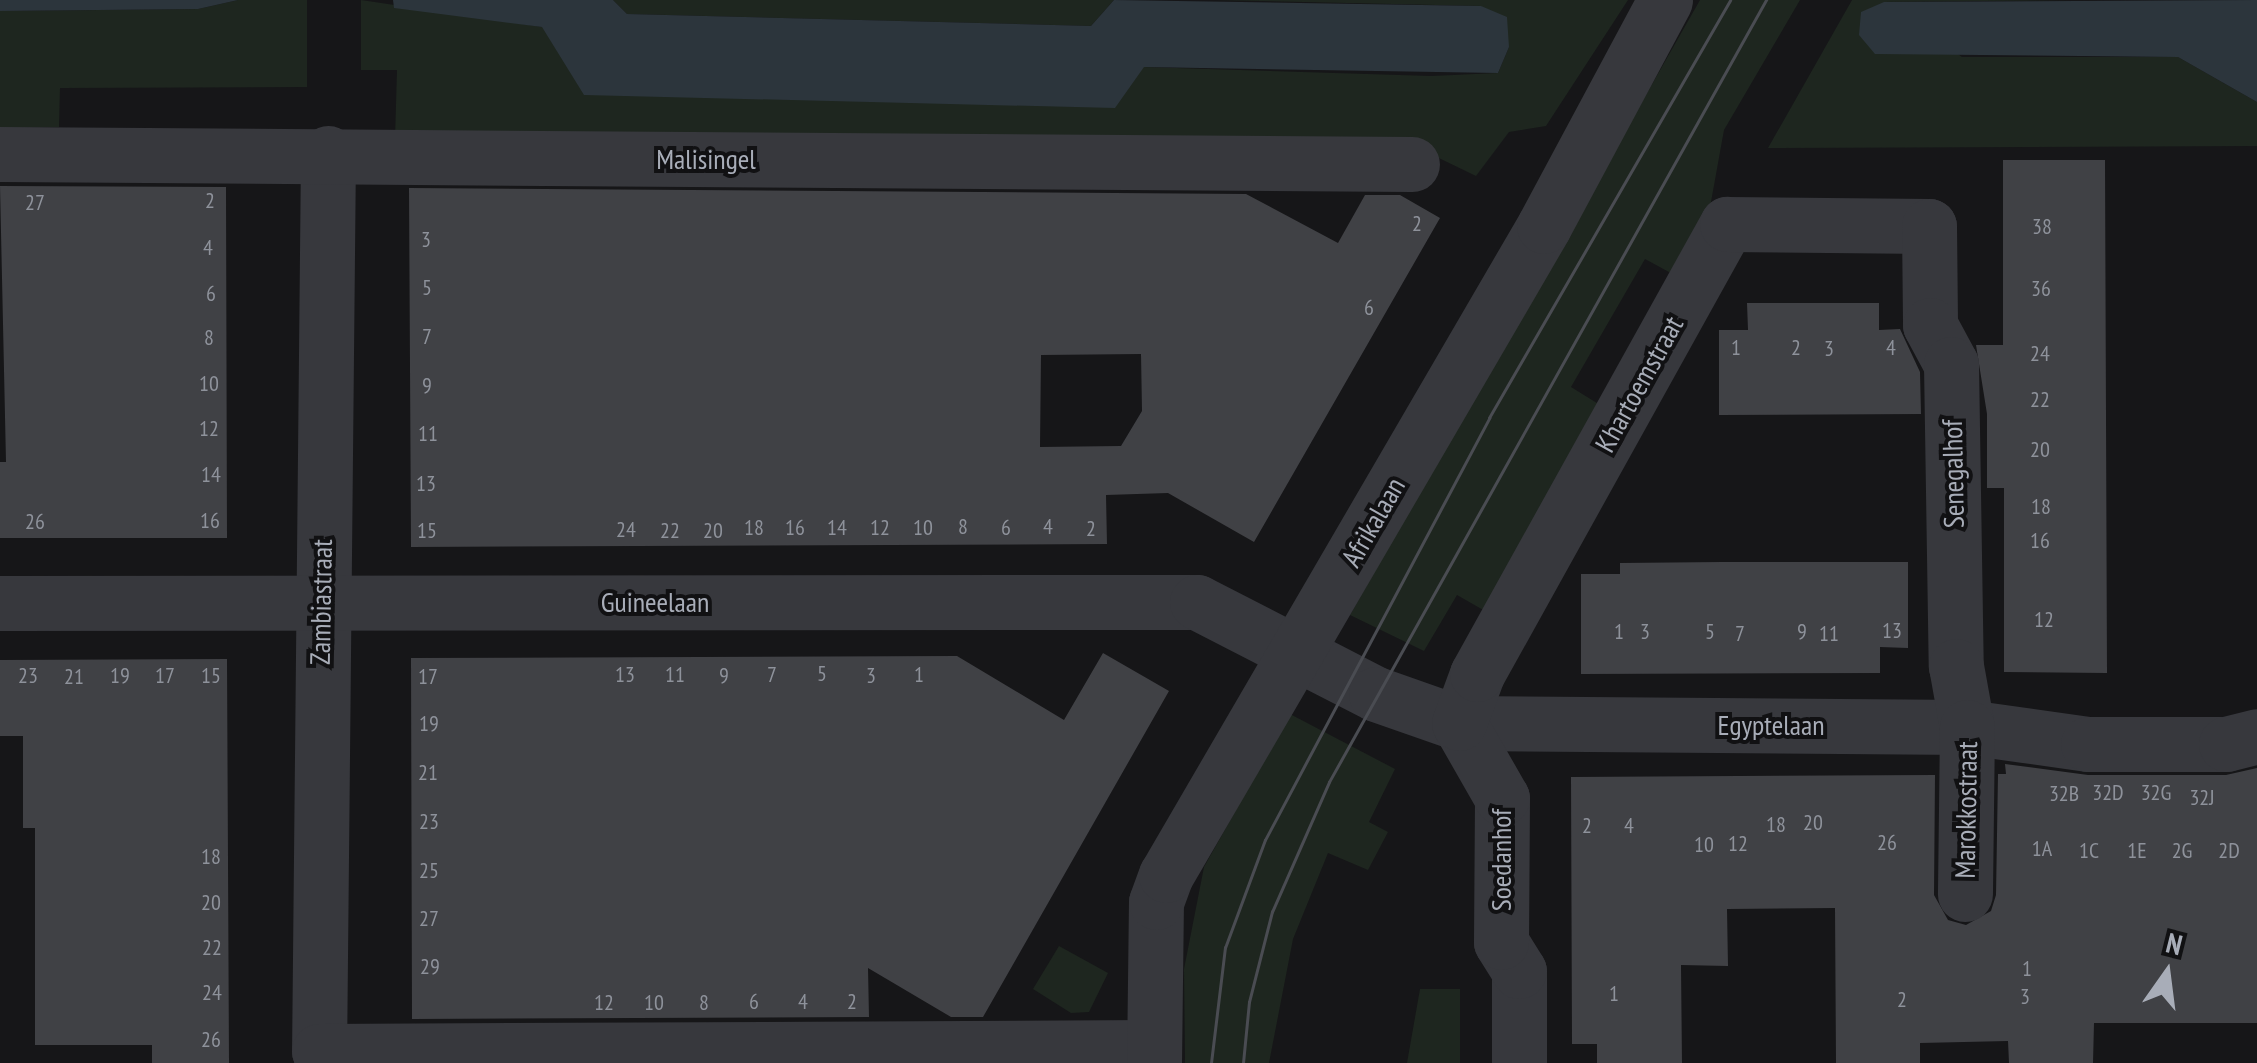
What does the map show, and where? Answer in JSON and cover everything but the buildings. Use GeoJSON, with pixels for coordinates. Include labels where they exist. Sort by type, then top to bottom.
{"type":"FeatureCollection","features":[{"type":"Feature","properties":{"kind":"street","name":"Afrikalaan"},"geometry":{"type":"LineString","coordinates":[[1154,1055],[1156,902],[1544,226],[1665,0]]}},
{"type":"Feature","properties":{"kind":"street","name":"Malisingel"},"geometry":{"type":"LineString","coordinates":[[0,154],[328,153],[1412,164]]}},
{"type":"Feature","properties":{"kind":"street","name":"Zambiastraat"},"geometry":{"type":"LineString","coordinates":[[328,153],[321,599],[320,1051],[1154,1055]]}},
{"type":"Feature","properties":{"kind":"street","name":"Khartoemstraat"},"geometry":{"type":"LineString","coordinates":[[1459,724],[1477,674],[1727,224],[1929,226]]}},
{"type":"Feature","properties":{"kind":"street","name":"Senegalhof"},"geometry":{"type":"LineString","coordinates":[[1929,226],[1930,325],[1951,364],[1956,666],[1967,727]]}},
{"type":"Feature","properties":{"kind":"street","name":"Guineelaan"},"geometry":{"type":"LineString","coordinates":[[0,603],[321,599],[1197,602],[1297,654]]}},
{"type":"Feature","properties":{"kind":"street","name":"Egyptelaan"},"geometry":{"type":"LineString","coordinates":[[1297,654],[1376,694],[1459,724],[1967,727],[2088,744],[2226,744],[2257,736]]}},
{"type":"Feature","properties":{"kind":"street","name":"Soedanhof"},"geometry":{"type":"LineString","coordinates":[[1459,724],[1502,798],[1502,942],[1519,972],[1519,1063]]}},
{"type":"Feature","properties":{"kind":"street","name":"Marokkostraat"},"geometry":{"type":"LineString","coordinates":[[1965,894],[1967,727]]}},
{"type":"Feature","properties":{"kind":"shaded area"},"geometry":{"type":"Polygon","coordinates":[[[0,0],[238,0],[198,9],[0,11],[0,0]]]}},
{"type":"Feature","properties":{"kind":"shaded area"},"geometry":{"type":"Polygon","coordinates":[[[238,0],[307,0],[307,87],[60,88],[59,127],[0,128],[0,11],[198,9],[238,0]]]}},
{"type":"Feature","properties":{"kind":"shaded area"},"geometry":{"type":"Polygon","coordinates":[[[361,0],[542,27],[1144,67],[1431,76],[1498,73],[1509,47],[1481,6],[1213,0],[1628,0],[1546,126],[1509,132],[1476,176],[1414,146],[395,139],[397,70],[361,70],[361,0]]]}},
{"type":"Feature","properties":{"kind":"shaded area"},"geometry":{"type":"Polygon","coordinates":[[[393,0],[613,0],[627,14],[1091,26],[1114,0],[1481,6],[1507,17],[1509,47],[1498,73],[1144,67],[1115,108],[584,95],[542,27],[394,8],[393,0]]]}},
{"type":"Feature","properties":{"kind":"shaded area"},"geometry":{"type":"Polygon","coordinates":[[[613,0],[1114,0],[1091,26],[627,14],[613,0]]]}},
{"type":"Feature","properties":{"kind":"shaded area"},"geometry":{"type":"Polygon","coordinates":[[[1700,0],[1800,0],[1724,130],[1705,235],[1680,278],[1645,259],[1571,387],[1605,408],[1485,611],[1457,595],[1424,651],[1350,615],[1700,0]]]}},
{"type":"Feature","properties":{"kind":"shaded area"},"geometry":{"type":"Polygon","coordinates":[[[1852,0],[2069,0],[1884,2],[1962,57],[2178,57],[2257,102],[2257,146],[1768,148],[1852,0]]]}},
{"type":"Feature","properties":{"kind":"shaded area"},"geometry":{"type":"Polygon","coordinates":[[[2257,0],[2257,102],[2178,57],[1875,54],[1859,35],[1861,12],[1884,2],[2257,0]]]}},
{"type":"Feature","properties":{"kind":"shaded area"},"geometry":{"type":"Polygon","coordinates":[[[1290,714],[1395,769],[1369,822],[1388,832],[1368,870],[1328,853],[1293,939],[1269,1063],[1185,1063],[1184,969],[1204,867],[1290,714]]]}},
{"type":"Feature","properties":{"kind":"shaded area"},"geometry":{"type":"Polygon","coordinates":[[[1059,946],[1108,973],[1089,1012],[1071,1013],[1033,989],[1059,946]]]}},
{"type":"Feature","properties":{"kind":"shaded area"},"geometry":{"type":"Polygon","coordinates":[[[1420,989],[1460,989],[1460,1063],[1407,1063],[1420,989]]]}},
{"type":"Feature","properties":{"kind":"tram line"},"geometry":{"type":"LineString","coordinates":[[1211,1063],[1225,948],[1265,840],[1489,418],[1730,0]]}},
{"type":"Feature","properties":{"kind":"tram line"},"geometry":{"type":"LineString","coordinates":[[1243,1063],[1249,1002],[1272,912],[1329,782],[1766,0]]}}]}
